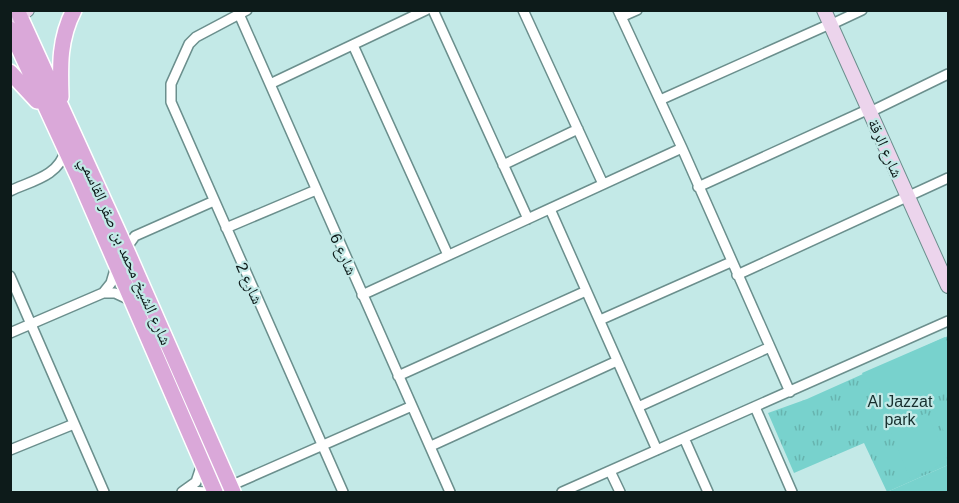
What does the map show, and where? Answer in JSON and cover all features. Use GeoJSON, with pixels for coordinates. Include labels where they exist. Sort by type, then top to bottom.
{"type":"FeatureCollection","features":[{"type":"Feature","properties":{"kind":"main road"},"geometry":{"type":"LineString","coordinates":[[56,113],[60,49],[74,10]]}},
{"type":"Feature","properties":{"kind":"main road","name":"شارع الشيخ محمد بن صقر القاسمي"},"geometry":{"type":"LineString","coordinates":[[18,14],[56,113],[65,151],[215,492]]}},
{"type":"Feature","properties":{"kind":"main road","name":"شارع الشيخ محمد بن صقر القاسمي"},"geometry":{"type":"LineString","coordinates":[[10,29],[127,251],[232,489]]}},
{"type":"Feature","properties":{"kind":"main road"},"geometry":{"type":"LineString","coordinates":[[10,72],[56,113]]}},
{"type":"Feature","properties":{"kind":"main road"},"geometry":{"type":"LineString","coordinates":[[148,338],[162,341],[169,348]]}},
{"type":"Feature","properties":{"kind":"street"},"geometry":{"type":"LineString","coordinates":[[270,84],[426,10]]}},
{"type":"Feature","properties":{"kind":"street"},"geometry":{"type":"LineString","coordinates":[[433,10],[528,219]]}},
{"type":"Feature","properties":{"kind":"street"},"geometry":{"type":"LineString","coordinates":[[523,10],[603,184]]}},
{"type":"Feature","properties":{"kind":"street"},"geometry":{"type":"LineString","coordinates":[[637,10],[620,14],[790,392]]}},
{"type":"Feature","properties":{"kind":"street","name":"شارع الرقة"},"geometry":{"type":"LineString","coordinates":[[824,10],[948,286]]}},
{"type":"Feature","properties":{"kind":"street"},"geometry":{"type":"LineString","coordinates":[[660,100],[862,10]]}},
{"type":"Feature","properties":{"kind":"street","name":"شارع 2"},"geometry":{"type":"LineString","coordinates":[[243,12],[193,40],[176,72],[170,90],[171,102],[343,492]]}},
{"type":"Feature","properties":{"kind":"street","name":"شارع 6"},"geometry":{"type":"LineString","coordinates":[[243,12],[270,84],[450,492]]}},
{"type":"Feature","properties":{"kind":"street"},"geometry":{"type":"LineString","coordinates":[[352,45],[448,255]]}},
{"type":"Feature","properties":{"kind":"street"},"geometry":{"type":"LineString","coordinates":[[698,187],[948,74]]}},
{"type":"Feature","properties":{"kind":"street"},"geometry":{"type":"LineString","coordinates":[[503,165],[578,129]]}},
{"type":"Feature","properties":{"kind":"street"},"geometry":{"type":"LineString","coordinates":[[362,295],[682,148]]}},
{"type":"Feature","properties":{"kind":"street"},"geometry":{"type":"LineString","coordinates":[[10,190],[52,172],[59,165],[65,151]]}},
{"type":"Feature","properties":{"kind":"street"},"geometry":{"type":"LineString","coordinates":[[52,172],[64,172],[80,181]]}},
{"type":"Feature","properties":{"kind":"street"},"geometry":{"type":"LineString","coordinates":[[737,275],[948,178]]}},
{"type":"Feature","properties":{"kind":"street"},"geometry":{"type":"LineString","coordinates":[[226,228],[316,190]]}},
{"type":"Feature","properties":{"kind":"street"},"geometry":{"type":"LineString","coordinates":[[127,251],[135,236],[214,201]]}},
{"type":"Feature","properties":{"kind":"street"},"geometry":{"type":"LineString","coordinates":[[550,209],[657,450]]}},
{"type":"Feature","properties":{"kind":"street"},"geometry":{"type":"LineString","coordinates":[[600,320],[731,262]]}},
{"type":"Feature","properties":{"kind":"street"},"geometry":{"type":"LineString","coordinates":[[10,333],[103,293],[111,284],[116,266]]}},
{"type":"Feature","properties":{"kind":"street"},"geometry":{"type":"LineString","coordinates":[[10,276],[104,492]]}},
{"type":"Feature","properties":{"kind":"street"},"geometry":{"type":"LineString","coordinates":[[398,376],[586,291]]}},
{"type":"Feature","properties":{"kind":"street"},"geometry":{"type":"LineString","coordinates":[[103,293],[121,295],[132,301]]}},
{"type":"Feature","properties":{"kind":"street"},"geometry":{"type":"LineString","coordinates":[[562,492],[948,321]]}},
{"type":"Feature","properties":{"kind":"street"},"geometry":{"type":"LineString","coordinates":[[638,407],[770,347]]}},
{"type":"Feature","properties":{"kind":"street"},"geometry":{"type":"LineString","coordinates":[[431,446],[617,361]]}},
{"type":"Feature","properties":{"kind":"street"},"geometry":{"type":"LineString","coordinates":[[232,489],[321,445],[412,406]]}},
{"type":"Feature","properties":{"kind":"street"},"geometry":{"type":"LineString","coordinates":[[755,407],[792,492]]}},
{"type":"Feature","properties":{"kind":"street"},"geometry":{"type":"LineString","coordinates":[[10,450],[74,424]]}},
{"type":"Feature","properties":{"kind":"street"},"geometry":{"type":"LineString","coordinates":[[684,438],[708,492]]}},
{"type":"Feature","properties":{"kind":"street"},"geometry":{"type":"LineString","coordinates":[[184,492],[198,478],[202,463]]}},
{"type":"Feature","properties":{"kind":"street"},"geometry":{"type":"LineString","coordinates":[[610,471],[620,492]]}},
{"type":"Feature","properties":{"kind":"street"},"geometry":{"type":"LineString","coordinates":[[184,492],[209,492]]}},
{"type":"Feature","properties":{"kind":"green space","name":"Al Jazzat park"},"geometry":{"type":"Polygon","coordinates":[[[948,336],[948,465],[887,492],[864,443],[794,473],[768,413],[807,399],[948,336]]]}},
{"type":"Feature","properties":{"kind":"green space"},"geometry":{"type":"Polygon","coordinates":[[[945,337],[948,345],[948,392],[884,420],[862,373],[945,337]]]}},
{"type":"Feature","properties":{"kind":"green space"},"geometry":{"type":"Polygon","coordinates":[[[948,403],[948,441],[934,410],[948,403]]]}},
{"type":"Feature","properties":{"kind":"green space"},"geometry":{"type":"Polygon","coordinates":[[[927,413],[948,461],[910,479],[891,432],[893,427],[927,413]]]}},
{"type":"Feature","properties":{"kind":"green space"},"geometry":{"type":"Polygon","coordinates":[[[948,465],[948,492],[887,492],[948,465]]]}}]}
